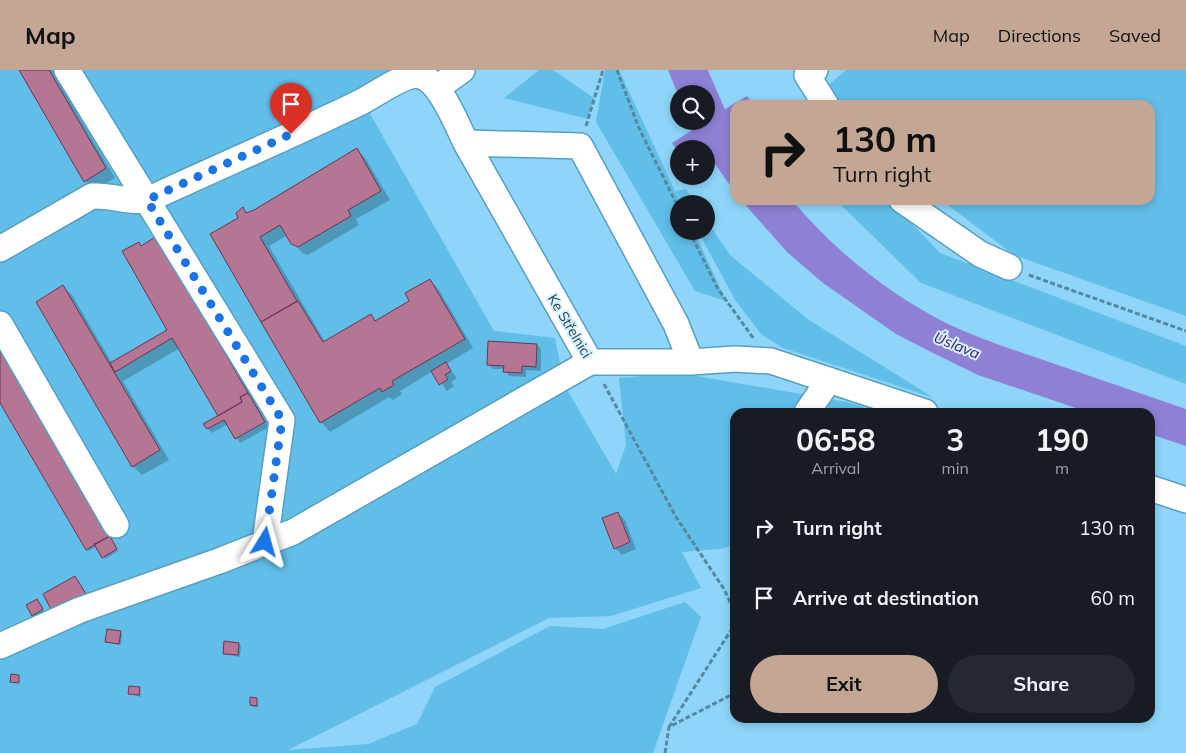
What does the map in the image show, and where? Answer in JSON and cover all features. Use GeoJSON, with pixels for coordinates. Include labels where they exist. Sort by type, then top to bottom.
{"type":"FeatureCollection","features":[{"type":"Feature","properties":{"kind":"lane"},"geometry":{"type":"LineString","coordinates":[[67,70],[282,420],[265,542]]}},
{"type":"Feature","properties":{"kind":"lane"},"geometry":{"type":"LineString","coordinates":[[0,249],[92,196],[108,195],[133,202],[147,200],[363,101],[410,76],[419,75],[428,79],[437,88],[462,70]]}},
{"type":"Feature","properties":{"kind":"lane"},"geometry":{"type":"LineString","coordinates":[[815,70],[807,75],[823,100]]}},
{"type":"Feature","properties":{"kind":"lane","name":"Ke Střelnici"},"geometry":{"type":"LineString","coordinates":[[437,88],[590,362],[691,362],[735,359],[771,362],[913,408]]}},
{"type":"Feature","properties":{"kind":"lane"},"geometry":{"type":"LineString","coordinates":[[466,143],[580,146],[676,324],[691,362]]}},
{"type":"Feature","properties":{"kind":"lane"},"geometry":{"type":"LineString","coordinates":[[909,205],[980,254],[1009,267]]}},
{"type":"Feature","properties":{"kind":"lane"},"geometry":{"type":"LineString","coordinates":[[0,324],[116,525]]}},
{"type":"Feature","properties":{"kind":"lane"},"geometry":{"type":"LineString","coordinates":[[0,646],[80,610],[219,561],[293,532],[590,362]]}},
{"type":"Feature","properties":{"kind":"lane"},"geometry":{"type":"LineString","coordinates":[[810,408],[829,380]]}},
{"type":"Feature","properties":{"kind":"lane"},"geometry":{"type":"LineString","coordinates":[[1155,490],[1186,500]]}},
{"type":"Feature","properties":{"kind":"path"},"geometry":{"type":"LineString","coordinates":[[580,146],[603,70]]}},
{"type":"Feature","properties":{"kind":"path"},"geometry":{"type":"LineString","coordinates":[[617,70],[638,126],[672,195]]}},
{"type":"Feature","properties":{"kind":"path"},"geometry":{"type":"LineString","coordinates":[[694,240],[718,289],[771,362]]}},
{"type":"Feature","properties":{"kind":"path"},"geometry":{"type":"LineString","coordinates":[[1009,267],[1186,331]]}},
{"type":"Feature","properties":{"kind":"path"},"geometry":{"type":"LineString","coordinates":[[617,406],[676,517],[724,589],[730,602]]}},
{"type":"Feature","properties":{"kind":"path"},"geometry":{"type":"LineString","coordinates":[[665,753],[669,726],[730,632]]}},
{"type":"Feature","properties":{"kind":"path"},"geometry":{"type":"LineString","coordinates":[[669,726],[730,696]]}},
{"type":"Feature","properties":{"kind":"shaded area"},"geometry":{"type":"Polygon","coordinates":[[[0,70],[393,70],[357,91],[494,331],[555,338],[560,363],[554,367],[616,474],[626,445],[619,378],[679,373],[847,402],[866,408],[730,408],[730,546],[721,549],[682,552],[701,588],[611,616],[549,618],[288,750],[368,744],[417,724],[435,687],[550,626],[603,629],[685,602],[701,617],[653,753],[0,753],[0,70]]]}},
{"type":"Feature","properties":{"kind":"shaded area"},"geometry":{"type":"Polygon","coordinates":[[[539,70],[553,70],[594,98],[588,119],[504,98],[539,70]]]}},
{"type":"Feature","properties":{"kind":"shaded area"},"geometry":{"type":"Polygon","coordinates":[[[605,70],[619,70],[670,180],[670,185],[672,185],[675,191],[686,189],[690,195],[678,195],[676,191],[678,195],[670,195],[670,240],[698,240],[726,301],[695,291],[596,122],[605,70]]]}},
{"type":"Feature","properties":{"kind":"shaded area"},"geometry":{"type":"Polygon","coordinates":[[[846,70],[1186,70],[1186,316],[1014,255],[948,205],[1155,205],[1155,100],[837,100],[825,88],[846,70]]]}},
{"type":"Feature","properties":{"kind":"shaded area"},"geometry":{"type":"Polygon","coordinates":[[[841,205],[895,205],[940,253],[1186,346],[1186,384],[921,283],[841,205]]]}},
{"type":"Feature","properties":{"kind":"shaded area"},"geometry":{"type":"Polygon","coordinates":[[[715,233],[731,256],[809,320],[934,398],[783,348],[762,335],[735,300],[703,240],[715,240],[715,233]]]}},
{"type":"Feature","properties":{"kind":"water"},"geometry":{"type":"Polygon","coordinates":[[[668,70],[708,70],[715,85],[674,85],[668,70]]]}},
{"type":"Feature","properties":{"kind":"water"},"geometry":{"type":"Polygon","coordinates":[[[715,86],[725,109],[730,106],[730,185],[715,164],[715,140],[677,140],[692,130],[715,130],[715,86]]]}},
{"type":"Feature","properties":{"kind":"water"},"geometry":{"type":"Polygon","coordinates":[[[748,95],[750,100],[740,100],[748,95]]]}},
{"type":"Feature","properties":{"kind":"water","name":"Úslava"},"geometry":{"type":"Polygon","coordinates":[[[745,205],[796,205],[825,236],[882,284],[946,323],[997,344],[1186,409],[1186,446],[1155,436],[1155,408],[1076,408],[978,375],[896,334],[823,283],[787,252],[745,205]]]}},
{"type":"Feature","properties":{"kind":"pier"},"geometry":{"type":"Polygon","coordinates":[[[708,70],[711,70],[726,106],[730,104],[730,106],[725,109],[708,70]]]}},
{"type":"Feature","properties":{"kind":"pier"},"geometry":{"type":"Polygon","coordinates":[[[747,93],[752,100],[750,100],[747,96],[740,100],[736,100],[747,93]]]}},
{"type":"Feature","properties":{"kind":"building"},"geometry":{"type":"Polygon","coordinates":[[[19,70],[49,70],[106,168],[84,182],[19,70]]]}},
{"type":"Feature","properties":{"kind":"building"},"geometry":{"type":"Polygon","coordinates":[[[357,148],[381,191],[348,210],[351,216],[298,247],[291,244],[280,225],[260,237],[297,301],[261,322],[210,234],[238,218],[236,213],[243,207],[246,213],[254,210],[357,148]]]}},
{"type":"Feature","properties":{"kind":"building"},"geometry":{"type":"Polygon","coordinates":[[[157,236],[248,393],[240,397],[242,402],[218,416],[172,338],[115,372],[110,363],[167,330],[122,251],[139,242],[141,246],[157,236]]]}},
{"type":"Feature","properties":{"kind":"building"},"geometry":{"type":"Polygon","coordinates":[[[430,279],[465,339],[392,381],[394,385],[382,392],[380,388],[320,423],[261,322],[298,301],[323,342],[371,314],[375,321],[409,301],[405,293],[430,279]]]}},
{"type":"Feature","properties":{"kind":"building"},"geometry":{"type":"Polygon","coordinates":[[[63,285],[160,450],[132,467],[36,302],[63,285]]]}},
{"type":"Feature","properties":{"kind":"building"},"geometry":{"type":"Polygon","coordinates":[[[0,339],[113,534],[86,550],[0,403],[0,339]]]}},
{"type":"Feature","properties":{"kind":"building"},"geometry":{"type":"Polygon","coordinates":[[[488,341],[537,344],[536,367],[522,366],[522,373],[503,372],[504,366],[487,365],[488,341]]]}},
{"type":"Feature","properties":{"kind":"building"},"geometry":{"type":"Polygon","coordinates":[[[446,362],[451,371],[445,375],[448,379],[439,385],[431,371],[446,362]]]}},
{"type":"Feature","properties":{"kind":"building"},"geometry":{"type":"Polygon","coordinates":[[[248,393],[265,422],[235,439],[224,420],[207,429],[203,424],[242,402],[240,397],[248,393]]]}},
{"type":"Feature","properties":{"kind":"building"},"geometry":{"type":"Polygon","coordinates":[[[618,512],[630,542],[614,549],[602,518],[618,512]]]}},
{"type":"Feature","properties":{"kind":"building"},"geometry":{"type":"Polygon","coordinates":[[[110,536],[117,549],[102,558],[94,544],[110,536]]]}},
{"type":"Feature","properties":{"kind":"building"},"geometry":{"type":"Polygon","coordinates":[[[75,576],[86,594],[53,613],[43,594],[75,576]]]}},
{"type":"Feature","properties":{"kind":"building"},"geometry":{"type":"Polygon","coordinates":[[[37,599],[43,609],[32,616],[26,605],[37,599]]]}},
{"type":"Feature","properties":{"kind":"building"},"geometry":{"type":"Polygon","coordinates":[[[107,629],[121,631],[119,644],[105,642],[107,629]]]}},
{"type":"Feature","properties":{"kind":"building"},"geometry":{"type":"Polygon","coordinates":[[[224,641],[239,643],[238,655],[223,654],[224,641]]]}},
{"type":"Feature","properties":{"kind":"building"},"geometry":{"type":"Polygon","coordinates":[[[11,674],[19,675],[19,683],[10,682],[11,674]]]}},
{"type":"Feature","properties":{"kind":"building"},"geometry":{"type":"Polygon","coordinates":[[[129,686],[140,687],[139,695],[128,694],[129,686]]]}},
{"type":"Feature","properties":{"kind":"building"},"geometry":{"type":"Polygon","coordinates":[[[250,697],[257,698],[257,706],[250,705],[250,697]]]}},
{"type":"Feature","properties":{"kind":"route"},"geometry":{"type":"LineString","coordinates":[[265,542],[282,420],[147,200],[291,134]]}}]}
